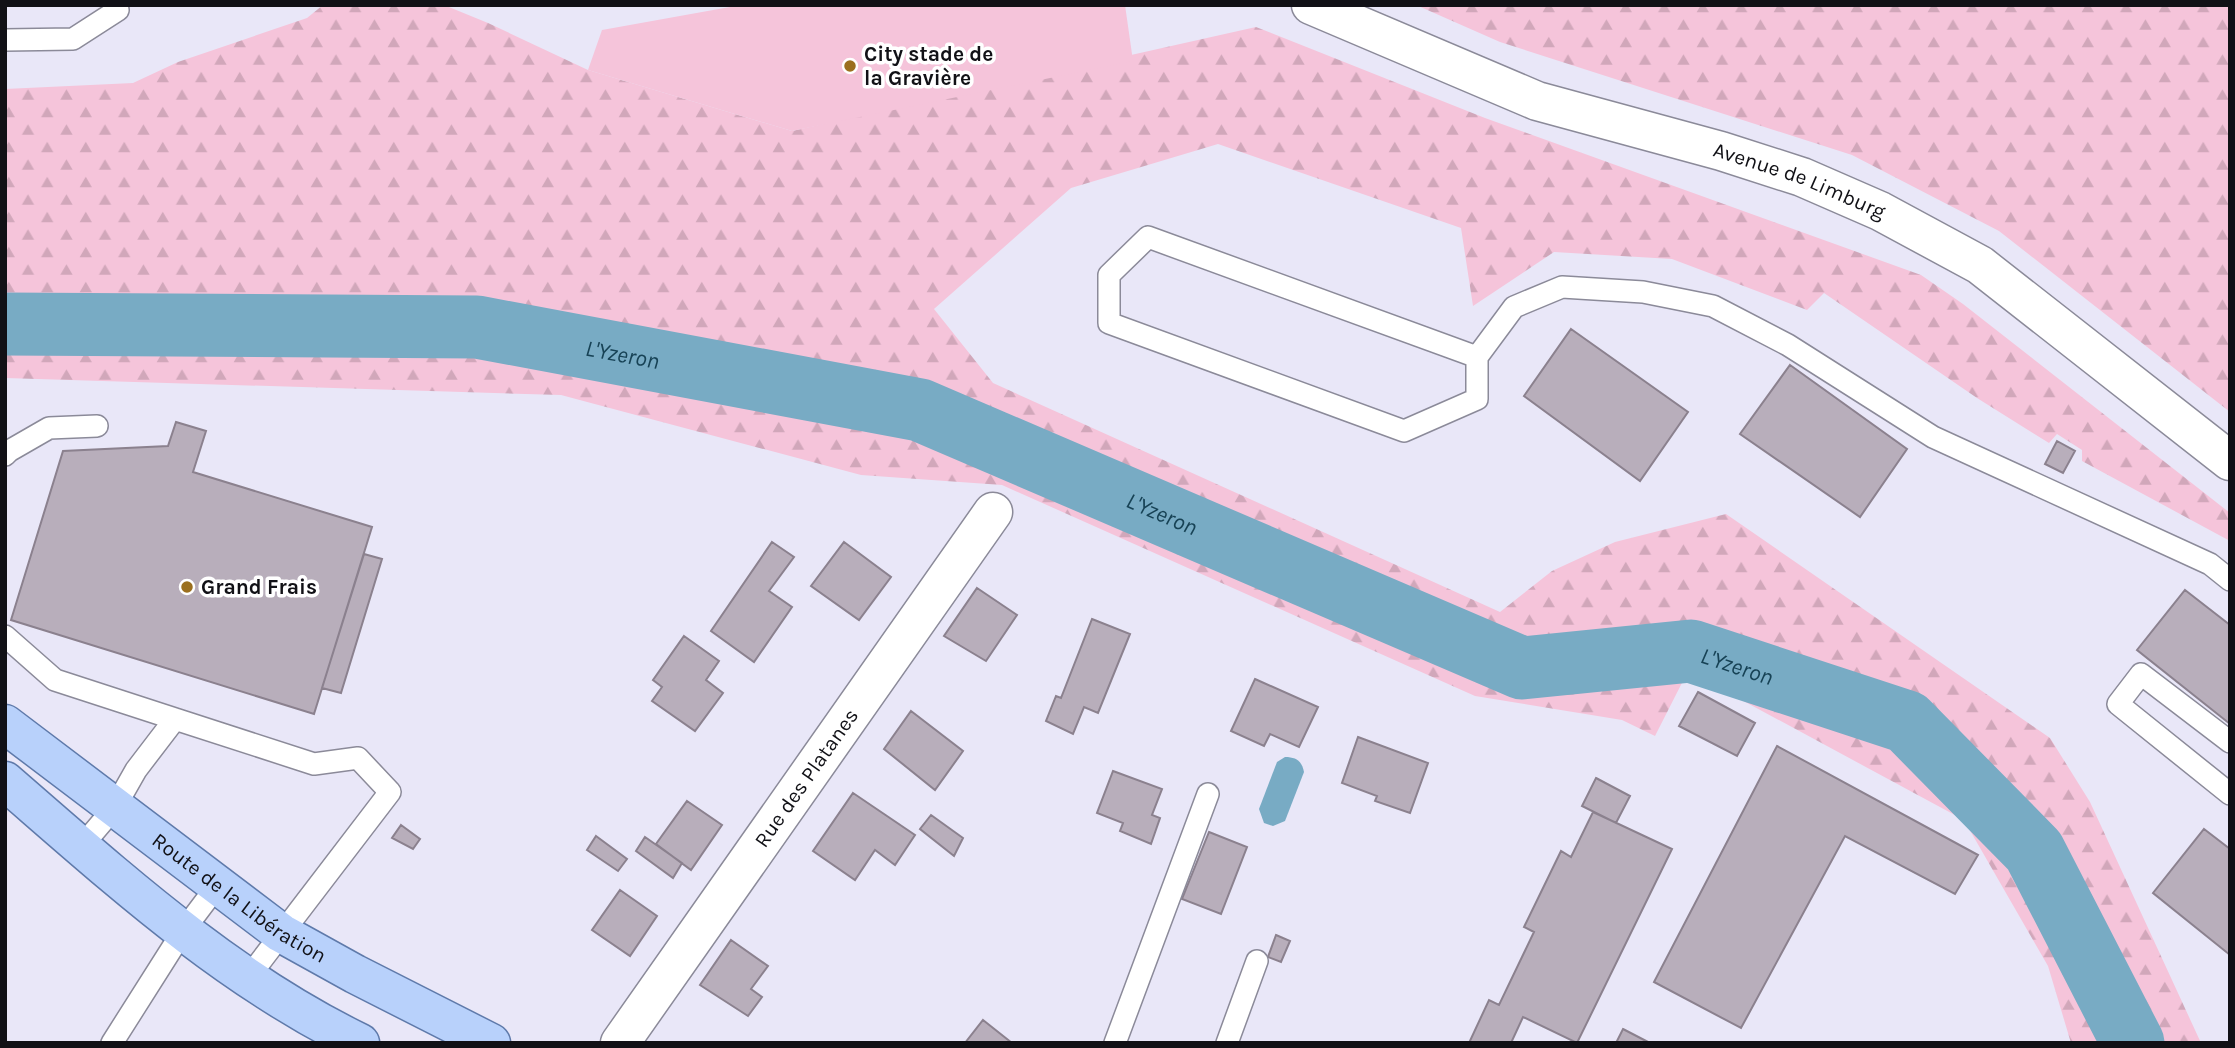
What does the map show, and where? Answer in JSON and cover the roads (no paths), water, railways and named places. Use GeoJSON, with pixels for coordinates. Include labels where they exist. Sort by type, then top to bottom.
{"type":"FeatureCollection","features":[{"type":"Feature","properties":{"kind":"main road","name":"Route de la Libération"},"geometry":{"type":"LineString","coordinates":[[5,724],[281,933],[491,1043]]}},
{"type":"Feature","properties":{"kind":"main road"},"geometry":{"type":"LineString","coordinates":[[5,781],[183,931],[247,979],[360,1043]]}},
{"type":"Feature","properties":{"kind":"street","name":"Avenue de Limburg"},"geometry":{"type":"LineString","coordinates":[[1311,5],[1537,100],[1721,151],[1802,177],[1880,211],[1980,265],[2230,461]]}},
{"type":"Feature","properties":{"kind":"street","name":"Rue des Platanes"},"geometry":{"type":"LineString","coordinates":[[620,1043],[992,512]]}},
{"type":"Feature","properties":{"kind":"lane"},"geometry":{"type":"LineString","coordinates":[[5,40],[73,39],[118,10]]}},
{"type":"Feature","properties":{"kind":"lane"},"geometry":{"type":"LineString","coordinates":[[1477,357],[1147,237],[1109,275],[1109,323],[1404,431],[1477,399],[1477,357],[1514,307],[1562,287],[1643,292],[1713,306],[1788,345],[1933,437],[2210,564],[2230,580]]}},
{"type":"Feature","properties":{"kind":"lane"},"geometry":{"type":"LineString","coordinates":[[5,455],[49,428],[97,426]]}},
{"type":"Feature","properties":{"kind":"lane"},"geometry":{"type":"LineString","coordinates":[[5,636],[55,680],[314,764],[358,758],[390,792],[247,979]]}},
{"type":"Feature","properties":{"kind":"lane"},"geometry":{"type":"LineString","coordinates":[[2230,743],[2141,674],[2118,704],[2230,794]]}},
{"type":"Feature","properties":{"kind":"lane"},"geometry":{"type":"LineString","coordinates":[[81,847],[115,807],[136,770],[175,719]]}},
{"type":"Feature","properties":{"kind":"lane"},"geometry":{"type":"LineString","coordinates":[[1115,1043],[1208,794]]}},
{"type":"Feature","properties":{"kind":"lane"},"geometry":{"type":"LineString","coordinates":[[113,1043],[183,931],[217,886]]}},
{"type":"Feature","properties":{"kind":"lane"},"geometry":{"type":"LineString","coordinates":[[1227,1043],[1257,961]]}},
{"type":"Feature","properties":{"kind":"water"},"geometry":{"type":"Polygon","coordinates":[[[1285,757],[1298,760],[1304,772],[1285,821],[1273,826],[1264,823],[1259,809],[1277,762],[1285,757]]]}},
{"type":"Feature","properties":{"kind":"waterway","name":"L'Yzeron"},"geometry":{"type":"LineString","coordinates":[[5,324],[477,327],[920,410],[1522,668],[1691,651],[1907,722],[2034,851],[2133,1043]]}},
{"type":"Feature","properties":{"kind":"place","name":"City stade de la Gravière"},"geometry":{"type":"Point","coordinates":[850,66]}},
{"type":"Feature","properties":{"kind":"place","name":"Grand Frais"},"geometry":{"type":"Point","coordinates":[187,587]}}]}
